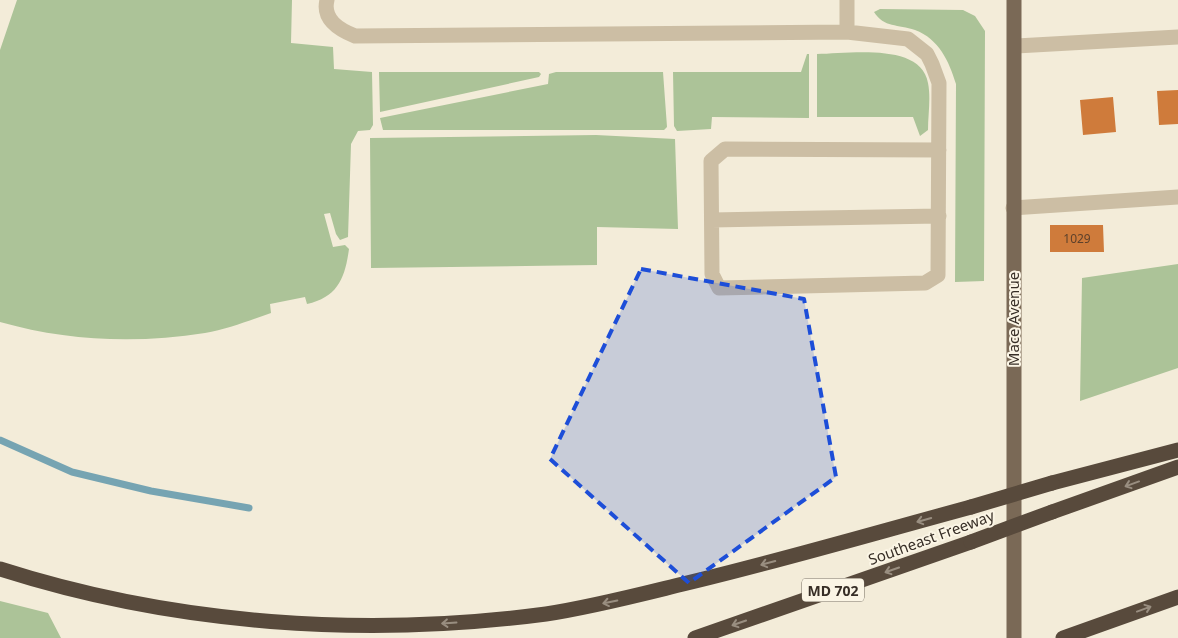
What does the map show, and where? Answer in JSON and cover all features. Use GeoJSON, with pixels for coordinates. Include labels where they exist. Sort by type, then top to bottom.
{"type":"FeatureCollection","features":[{"type":"Feature","properties":{"kind":"highway"},"geometry":{"type":"LineString","coordinates":[[0,569],[95,595],[170,611],[264,622],[402,627],[546,614],[612,601],[728,573],[1178,450]]}},
{"type":"Feature","properties":{"kind":"highway","name":"Southeast Freeway"},"geometry":{"type":"LineString","coordinates":[[695,638],[971,542],[1178,467]]}},
{"type":"Feature","properties":{"kind":"highway"},"geometry":{"type":"LineString","coordinates":[[1063,638],[1178,597]]}},
{"type":"Feature","properties":{"kind":"highway"},"geometry":{"type":"LineString","coordinates":[[1072,638],[1110,621]]}},
{"type":"Feature","properties":{"kind":"main road","name":"Mace Avenue"},"geometry":{"type":"LineString","coordinates":[[1014,0],[1016,46],[1013,208],[1014,638]]}},
{"type":"Feature","properties":{"kind":"lane"},"geometry":{"type":"LineString","coordinates":[[327,0],[325,8],[330,19],[339,30],[355,36],[847,32],[908,39],[927,54],[939,83],[939,150],[938,275],[925,283],[719,288],[712,274],[711,161],[725,149],[939,150]]}},
{"type":"Feature","properties":{"kind":"lane"},"geometry":{"type":"LineString","coordinates":[[847,0],[847,32]]}},
{"type":"Feature","properties":{"kind":"lane"},"geometry":{"type":"LineString","coordinates":[[1016,46],[1178,37]]}},
{"type":"Feature","properties":{"kind":"lane"},"geometry":{"type":"LineString","coordinates":[[1013,208],[1178,197]]}},
{"type":"Feature","properties":{"kind":"lane"},"geometry":{"type":"LineString","coordinates":[[712,220],[938,216]]}},
{"type":"Feature","properties":{"kind":"highlighted area"},"geometry":{"type":"Polygon","coordinates":[[[641,269],[804,299],[836,477],[689,583],[550,459],[641,269]]]}},
{"type":"Feature","properties":{"kind":"green space"},"geometry":{"type":"Polygon","coordinates":[[[17,0],[292,0],[291,43],[333,47],[334,69],[372,72],[373,125],[370,130],[358,131],[351,144],[348,237],[340,240],[336,234],[330,213],[324,214],[333,247],[345,245],[349,249],[342,277],[333,291],[318,301],[307,304],[305,297],[270,304],[271,313],[222,329],[205,333],[153,339],[76,337],[0,322],[0,50],[17,0]]]}},
{"type":"Feature","properties":{"kind":"green space"},"geometry":{"type":"Polygon","coordinates":[[[880,9],[963,10],[975,16],[985,31],[984,281],[955,282],[956,84],[953,75],[942,52],[931,39],[915,30],[882,21],[874,12],[880,9]]]}},
{"type":"Feature","properties":{"kind":"green space"},"geometry":{"type":"Polygon","coordinates":[[[881,53],[912,61],[922,70],[928,83],[928,130],[920,136],[913,117],[817,117],[817,54],[881,53]]]}},
{"type":"Feature","properties":{"kind":"green space"},"geometry":{"type":"Polygon","coordinates":[[[807,54],[809,54],[809,118],[712,117],[711,129],[677,131],[674,126],[673,72],[801,72],[807,54]]]}},
{"type":"Feature","properties":{"kind":"green space"},"geometry":{"type":"Polygon","coordinates":[[[379,72],[539,72],[541,74],[539,77],[380,112],[379,72]]]}},
{"type":"Feature","properties":{"kind":"green space"},"geometry":{"type":"Polygon","coordinates":[[[556,72],[663,72],[667,127],[664,130],[383,130],[380,118],[548,84],[549,74],[556,72]]]}},
{"type":"Feature","properties":{"kind":"green space"},"geometry":{"type":"Polygon","coordinates":[[[596,135],[675,139],[678,229],[597,227],[597,265],[371,268],[370,138],[596,135]]]}},
{"type":"Feature","properties":{"kind":"green space"},"geometry":{"type":"Polygon","coordinates":[[[1178,264],[1178,368],[1080,401],[1082,278],[1178,264]]]}},
{"type":"Feature","properties":{"kind":"green space"},"geometry":{"type":"Polygon","coordinates":[[[0,601],[48,613],[61,638],[0,638],[0,601]]]}},
{"type":"Feature","properties":{"kind":"building"},"geometry":{"type":"Polygon","coordinates":[[[1178,90],[1178,124],[1159,125],[1157,91],[1178,90]]]}},
{"type":"Feature","properties":{"kind":"building"},"geometry":{"type":"Polygon","coordinates":[[[1113,97],[1116,132],[1083,135],[1080,100],[1113,97]]]}},
{"type":"Feature","properties":{"kind":"building"},"geometry":{"type":"Polygon","coordinates":[[[1050,225],[1103,225],[1104,252],[1050,252],[1050,225]]]}},
{"type":"Feature","properties":{"kind":"waterway"},"geometry":{"type":"LineString","coordinates":[[0,440],[72,472],[151,491],[249,508]]}}]}
